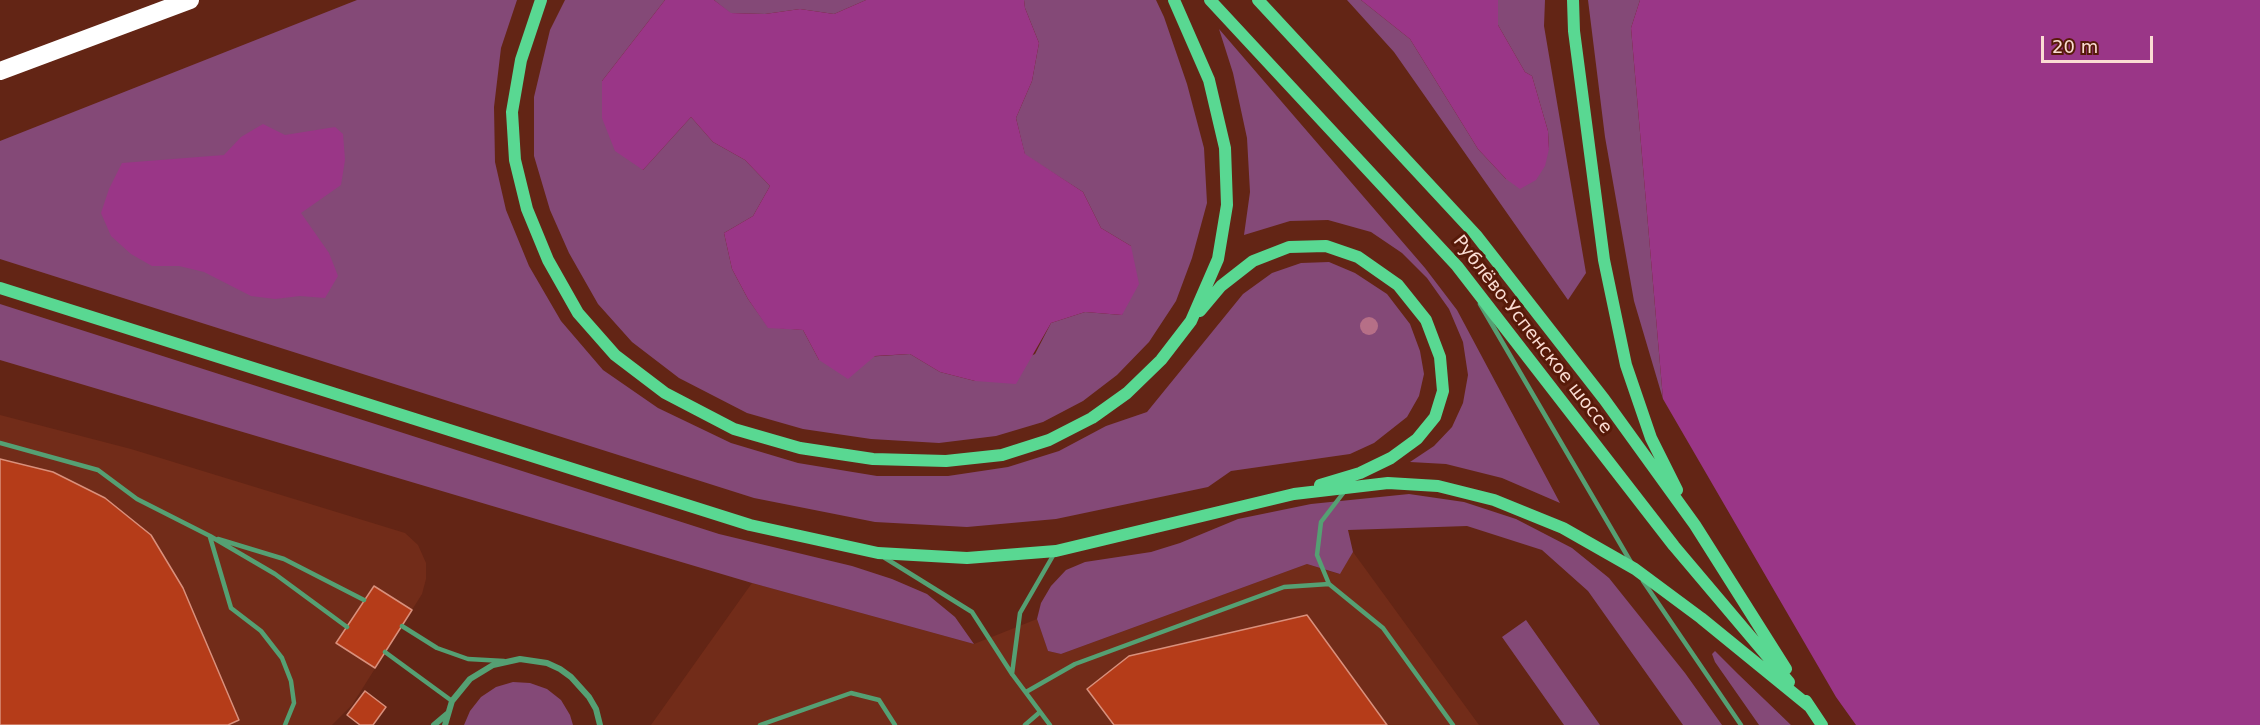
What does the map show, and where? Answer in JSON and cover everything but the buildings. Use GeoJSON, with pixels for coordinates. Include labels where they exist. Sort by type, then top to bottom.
{"type":"FeatureCollection","features":[{"type":"Feature","properties":{"kind":"highway"},"geometry":{"type":"LineString","coordinates":[[0,71],[190,0]]}},
{"type":"Feature","properties":{"kind":"main road"},"geometry":{"type":"LineString","coordinates":[[0,288],[750,525],[878,553],[967,558],[1056,551],[1294,494],[1360,473],[1391,458],[1417,439],[1435,417],[1443,391],[1440,357],[1426,320],[1398,285],[1358,257],[1326,246],[1289,247],[1253,261],[1221,285],[1161,360],[1127,393],[1092,418],[1049,440],[1002,455],[946,461],[873,459],[800,448],[734,429],[665,393],[615,355],[578,313],[548,260],[527,209],[515,160],[512,112],[521,60],[542,0]]}},
{"type":"Feature","properties":{"kind":"main road"},"geometry":{"type":"LineString","coordinates":[[1174,0],[1209,80],[1225,148],[1227,205],[1218,259],[1191,321]]}},
{"type":"Feature","properties":{"kind":"main road","name":"Рублёво-Успенское шоссе"},"geometry":{"type":"LineString","coordinates":[[1210,0],[1457,266],[1674,546],[1809,706]]}},
{"type":"Feature","properties":{"kind":"main road","name":"Рублёво-Успенское шоссе"},"geometry":{"type":"LineString","coordinates":[[1258,0],[1476,236],[1605,399],[1695,525],[1822,725]]}},
{"type":"Feature","properties":{"kind":"main road"},"geometry":{"type":"LineString","coordinates":[[1573,0],[1574,31],[1604,260],[1626,365],[1651,438],[1695,525]]}},
{"type":"Feature","properties":{"kind":"main road"},"geometry":{"type":"LineString","coordinates":[[1294,494],[1388,483],[1438,486],[1494,500],[1563,528],[1635,569],[1701,618],[1809,706]]}},
{"type":"Feature","properties":{"kind":"street"},"geometry":{"type":"LineString","coordinates":[[445,725],[452,701],[470,679],[481,671],[506,661],[534,660],[560,669],[571,676],[590,697],[600,725]]}},
{"type":"Feature","properties":{"kind":"street"},"geometry":{"type":"LineString","coordinates":[[434,725],[448,714]]}},
{"type":"Feature","properties":{"kind":"lane"},"geometry":{"type":"LineString","coordinates":[[1457,266],[1635,569],[1741,725]]}},
{"type":"Feature","properties":{"kind":"lane"},"geometry":{"type":"LineString","coordinates":[[0,443],[98,470],[137,499],[210,536],[275,574],[347,627]]}},
{"type":"Feature","properties":{"kind":"lane"},"geometry":{"type":"LineString","coordinates":[[1346,488],[1321,522],[1317,555],[1329,584],[1383,628],[1453,725]]}},
{"type":"Feature","properties":{"kind":"lane"},"geometry":{"type":"LineString","coordinates":[[210,536],[284,559],[364,600]]}},
{"type":"Feature","properties":{"kind":"lane"},"geometry":{"type":"LineString","coordinates":[[210,536],[231,608],[261,631],[282,658],[291,681],[294,702],[285,725]]}},
{"type":"Feature","properties":{"kind":"lane"},"geometry":{"type":"LineString","coordinates":[[1012,674],[1020,613],[1056,551]]}},
{"type":"Feature","properties":{"kind":"lane"},"geometry":{"type":"LineString","coordinates":[[878,553],[972,612],[1012,674],[1050,725]]}},
{"type":"Feature","properties":{"kind":"lane"},"geometry":{"type":"LineString","coordinates":[[1026,692],[1075,664],[1273,591],[1329,584]]}},
{"type":"Feature","properties":{"kind":"lane"},"geometry":{"type":"LineString","coordinates":[[402,626],[436,648],[447,652],[468,659],[506,661]]}},
{"type":"Feature","properties":{"kind":"lane"},"geometry":{"type":"LineString","coordinates":[[386,652],[452,701]]}},
{"type":"Feature","properties":{"kind":"lane"},"geometry":{"type":"LineString","coordinates":[[760,725],[851,693],[879,700],[895,725]]}},
{"type":"Feature","properties":{"kind":"lane"},"geometry":{"type":"LineString","coordinates":[[1025,725],[1040,712]]}},
{"type":"Feature","properties":{"kind":"shaded area"},"geometry":{"type":"Polygon","coordinates":[[[357,0],[517,0],[501,48],[494,107],[495,162],[506,210],[529,266],[561,321],[603,370],[658,408],[731,443],[798,463],[877,476],[948,476],[1008,467],[1059,451],[1106,426],[1147,412],[1243,294],[1272,273],[1301,263],[1329,262],[1355,273],[1387,294],[1410,324],[1420,351],[1424,374],[1419,396],[1407,417],[1374,443],[1350,454],[1231,471],[1208,487],[1056,519],[967,527],[875,522],[754,498],[0,259],[0,141],[357,0]]]}},
{"type":"Feature","properties":{"kind":"shaded area"},"geometry":{"type":"Polygon","coordinates":[[[565,0],[665,0],[602,81],[643,170],[691,117],[713,142],[745,160],[770,186],[753,216],[724,233],[732,269],[748,299],[768,327],[803,330],[819,360],[910,354],[940,372],[975,381],[1035,354],[1051,323],[1085,312],[1122,315],[1131,246],[1101,228],[1083,192],[1025,155],[1016,118],[1032,81],[1039,43],[1024,0],[1156,0],[1187,84],[1204,148],[1207,203],[1192,258],[1176,301],[1149,342],[1117,375],[1083,401],[1043,422],[996,436],[939,443],[871,439],[803,429],[747,413],[679,378],[632,342],[598,304],[569,253],[550,210],[534,156],[534,97],[550,30],[565,0]]]}},
{"type":"Feature","properties":{"kind":"shaded area"},"geometry":{"type":"Polygon","coordinates":[[[665,0],[714,0],[731,13],[765,14],[800,9],[834,14],[866,0],[1024,0],[1039,43],[1032,81],[1016,118],[1025,154],[1083,192],[1101,228],[1131,246],[1139,284],[1122,315],[1085,312],[1051,323],[1016,384],[975,381],[940,372],[910,354],[875,356],[848,379],[819,360],[803,330],[768,328],[748,299],[732,269],[724,233],[753,216],[770,186],[745,160],[713,142],[691,117],[643,170],[615,151],[602,118],[602,81],[665,0]]]}},
{"type":"Feature","properties":{"kind":"shaded area"},"geometry":{"type":"Polygon","coordinates":[[[714,0],[866,0],[834,14],[800,9],[765,14],[730,13],[714,0]]]}},
{"type":"Feature","properties":{"kind":"shaded area"},"geometry":{"type":"Polygon","coordinates":[[[1347,0],[1361,0],[1410,39],[1478,149],[1506,179],[1549,149],[1548,131],[1532,76],[1525,72],[1498,25],[1498,0],[1545,0],[1544,26],[1586,273],[1568,300],[1394,52],[1347,0]]]}},
{"type":"Feature","properties":{"kind":"shaded area"},"geometry":{"type":"Polygon","coordinates":[[[1361,0],[1498,0],[1498,25],[1525,72],[1532,76],[1548,131],[1549,149],[1545,166],[1536,180],[1520,189],[1506,179],[1478,149],[1410,39],[1361,0]]]}},
{"type":"Feature","properties":{"kind":"shaded area"},"geometry":{"type":"Polygon","coordinates":[[[1588,0],[1640,0],[1631,28],[1663,399],[1634,301],[1605,137],[1588,0]]]}},
{"type":"Feature","properties":{"kind":"shaded area"},"geometry":{"type":"Polygon","coordinates":[[[1640,0],[2260,0],[2260,725],[1856,725],[1836,697],[1663,399],[1631,28],[1640,0]]]}},
{"type":"Feature","properties":{"kind":"shaded area"},"geometry":{"type":"Polygon","coordinates":[[[1219,29],[1425,268],[1457,310],[1560,503],[1502,478],[1446,464],[1410,462],[1434,446],[1452,427],[1463,403],[1468,375],[1463,342],[1449,309],[1427,278],[1402,253],[1371,232],[1328,220],[1290,221],[1244,235],[1250,192],[1247,138],[1233,73],[1219,29]]]}},
{"type":"Feature","properties":{"kind":"shaded area"},"geometry":{"type":"Polygon","coordinates":[[[263,124],[285,135],[335,127],[343,134],[345,160],[341,185],[301,213],[329,253],[338,276],[325,298],[300,296],[275,299],[251,296],[204,272],[179,266],[152,266],[131,254],[111,236],[101,213],[109,189],[122,163],[224,155],[241,137],[263,124]]]}},
{"type":"Feature","properties":{"kind":"shaded area"},"geometry":{"type":"Polygon","coordinates":[[[0,304],[719,534],[852,566],[892,579],[927,594],[955,617],[974,644],[752,583],[0,360],[0,304]]]}},
{"type":"Feature","properties":{"kind":"shaded area"},"geometry":{"type":"Polygon","coordinates":[[[0,415],[131,449],[405,533],[418,545],[426,563],[426,579],[422,594],[352,705],[332,725],[0,725],[0,415]]]}},
{"type":"Feature","properties":{"kind":"shaded area"},"geometry":{"type":"Polygon","coordinates":[[[1409,494],[1464,502],[1516,519],[1572,548],[1609,578],[1685,673],[1722,725],[1683,725],[1588,591],[1542,550],[1467,526],[1348,530],[1353,552],[1340,574],[1307,564],[1061,654],[1048,651],[1037,619],[1041,603],[1051,586],[1066,570],[1085,562],[1151,552],[1180,543],[1238,519],[1311,504],[1409,494]]]}},
{"type":"Feature","properties":{"kind":"shaded area"},"geometry":{"type":"Polygon","coordinates":[[[1353,552],[1479,725],[651,725],[752,583],[974,644],[1037,619],[1048,651],[1061,654],[1307,564],[1339,574],[1353,552]]]}},
{"type":"Feature","properties":{"kind":"shaded area"},"geometry":{"type":"Polygon","coordinates":[[[1526,620],[1600,725],[1564,725],[1502,637],[1526,620]]]}},
{"type":"Feature","properties":{"kind":"shaded area"},"geometry":{"type":"Polygon","coordinates":[[[1715,651],[1791,725],[1759,725],[1715,662],[1712,654],[1715,651]]]}},
{"type":"Feature","properties":{"kind":"shaded area"},"geometry":{"type":"Polygon","coordinates":[[[513,682],[530,683],[547,689],[561,700],[573,725],[464,725],[470,711],[481,697],[496,687],[513,682]]]}}]}
